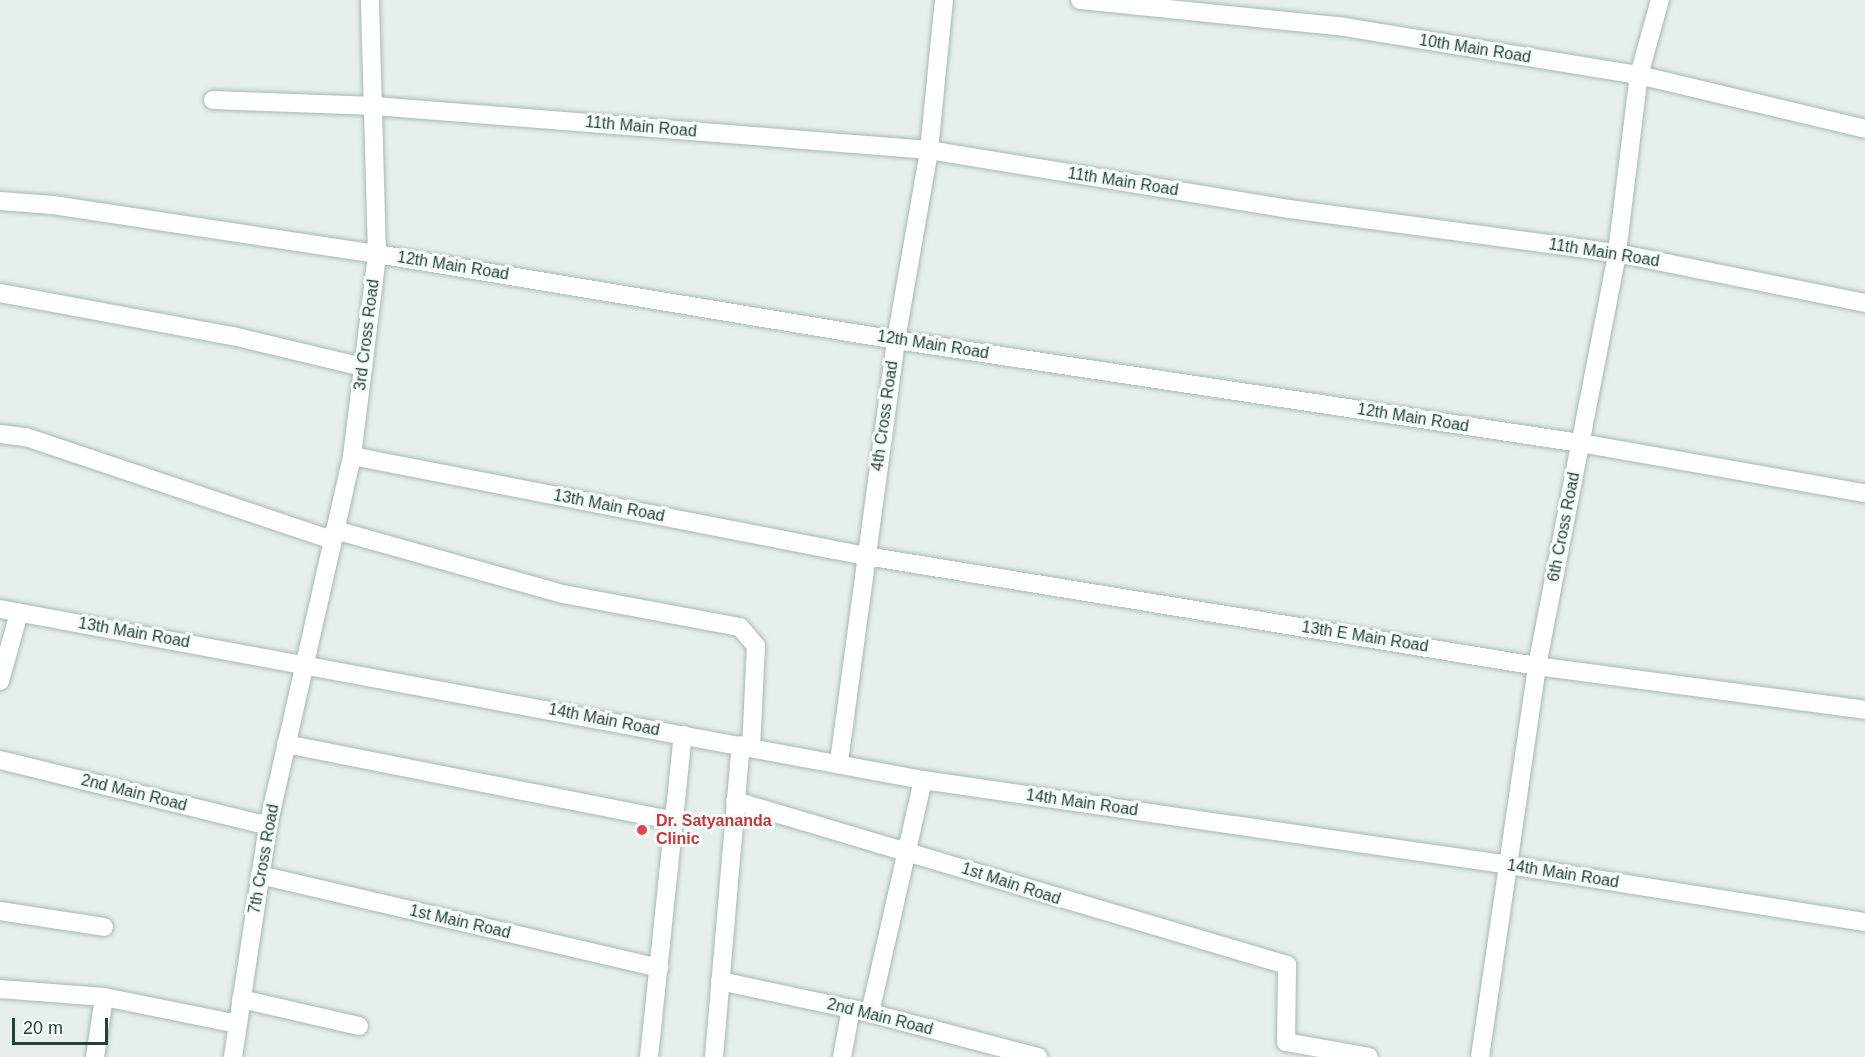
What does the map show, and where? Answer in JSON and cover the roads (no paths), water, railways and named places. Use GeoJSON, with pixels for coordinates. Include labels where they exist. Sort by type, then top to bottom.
{"type":"FeatureCollection","features":[{"type":"Feature","properties":{"kind":"street","name":"3rd Cross Road"},"geometry":{"type":"LineString","coordinates":[[303,663],[352,456],[377,254],[375,106],[370,0]]}},
{"type":"Feature","properties":{"kind":"street","name":"4th Cross Road"},"geometry":{"type":"LineString","coordinates":[[839,762],[896,339],[929,150],[944,0]]}},
{"type":"Feature","properties":{"kind":"street","name":"10th Main Road"},"geometry":{"type":"LineString","coordinates":[[1080,0],[1345,27],[1640,75],[1865,129]]}},
{"type":"Feature","properties":{"kind":"street","name":"6th Cross Road"},"geometry":{"type":"LineString","coordinates":[[1480,1057],[1537,666],[1617,254],[1640,75],[1660,0]]}},
{"type":"Feature","properties":{"kind":"street","name":"11th Main Road"},"geometry":{"type":"LineString","coordinates":[[213,100],[375,106],[929,150],[1290,209],[1617,254],[1865,303]]}},
{"type":"Feature","properties":{"kind":"street","name":"12th Main Road"},"geometry":{"type":"LineString","coordinates":[[0,201],[53,205],[377,254],[896,339],[1580,443],[1865,493]]}},
{"type":"Feature","properties":{"kind":"street"},"geometry":{"type":"LineString","coordinates":[[0,293],[233,336],[363,367]]}},
{"type":"Feature","properties":{"kind":"street"},"geometry":{"type":"LineString","coordinates":[[0,434],[26,437],[334,535],[563,594],[740,627],[756,646],[746,746],[735,801],[714,1057]]}},
{"type":"Feature","properties":{"kind":"street","name":"13th Main Road"},"geometry":{"type":"LineString","coordinates":[[352,456],[866,556]]}},
{"type":"Feature","properties":{"kind":"street","name":"13th E Main Road"},"geometry":{"type":"LineString","coordinates":[[866,556],[1537,666],[1865,710]]}},
{"type":"Feature","properties":{"kind":"street","name":"13th Main Road"},"geometry":{"type":"LineString","coordinates":[[0,609],[303,663]]}},
{"type":"Feature","properties":{"kind":"street"},"geometry":{"type":"LineString","coordinates":[[0,681],[19,613]]}},
{"type":"Feature","properties":{"kind":"street","name":"14th Main Road"},"geometry":{"type":"LineString","coordinates":[[303,663],[839,762],[923,780],[1509,865],[1865,922]]}},
{"type":"Feature","properties":{"kind":"street","name":"7th Cross Road"},"geometry":{"type":"LineString","coordinates":[[233,1057],[268,826],[303,663]]}},
{"type":"Feature","properties":{"kind":"street"},"geometry":{"type":"LineString","coordinates":[[649,1057],[683,735]]}},
{"type":"Feature","properties":{"kind":"street"},"geometry":{"type":"LineString","coordinates":[[285,744],[674,821]]}},
{"type":"Feature","properties":{"kind":"street","name":"2nd Main Road"},"geometry":{"type":"LineString","coordinates":[[0,760],[268,826]]}},
{"type":"Feature","properties":{"kind":"street"},"geometry":{"type":"LineString","coordinates":[[870,1013],[923,780]]}},
{"type":"Feature","properties":{"kind":"street","name":"1st Main Road"},"geometry":{"type":"LineString","coordinates":[[735,801],[908,850],[1124,920],[1287,965],[1285,1050]]}},
{"type":"Feature","properties":{"kind":"street","name":"1st Main Road"},"geometry":{"type":"LineString","coordinates":[[261,875],[659,969]]}},
{"type":"Feature","properties":{"kind":"street"},"geometry":{"type":"LineString","coordinates":[[0,911],[104,927]]}},
{"type":"Feature","properties":{"kind":"street","name":"2nd Main Road"},"geometry":{"type":"LineString","coordinates":[[720,981],[850,1008],[1038,1057]]}},
{"type":"Feature","properties":{"kind":"street"},"geometry":{"type":"LineString","coordinates":[[0,988],[104,997],[238,1024]]}},
{"type":"Feature","properties":{"kind":"street"},"geometry":{"type":"LineString","coordinates":[[95,1057],[104,997]]}},
{"type":"Feature","properties":{"kind":"street"},"geometry":{"type":"LineString","coordinates":[[241,999],[359,1026]]}},
{"type":"Feature","properties":{"kind":"street"},"geometry":{"type":"LineString","coordinates":[[842,1057],[850,1008]]}},
{"type":"Feature","properties":{"kind":"street"},"geometry":{"type":"LineString","coordinates":[[1285,1050],[1369,1057]]}},
{"type":"Feature","properties":{"kind":"place","name":"Dr. Satyananda Clinic"},"geometry":{"type":"Point","coordinates":[642,830]}}]}
